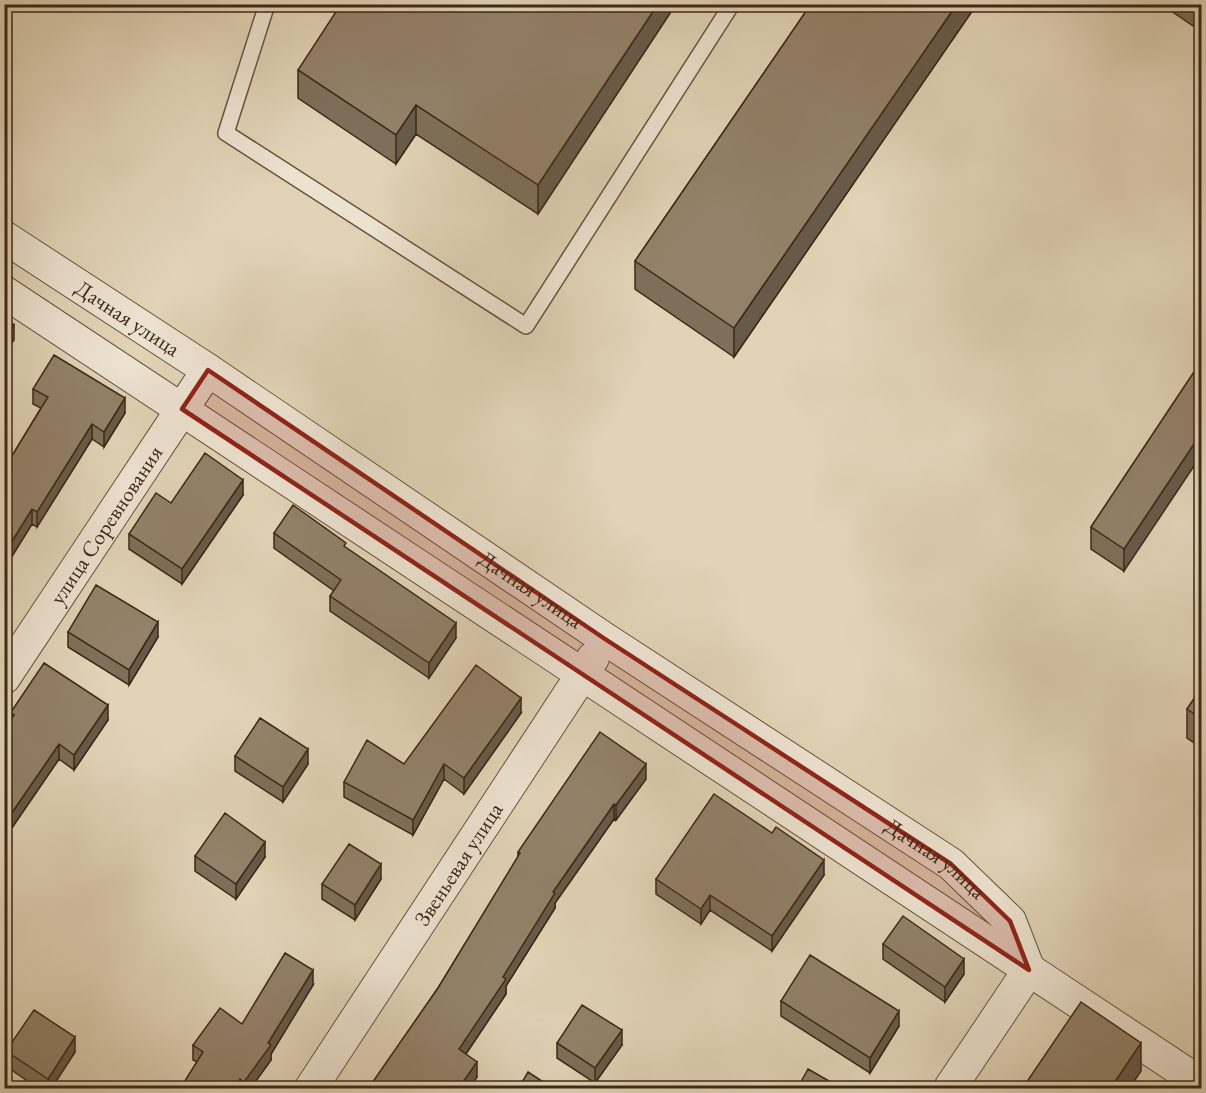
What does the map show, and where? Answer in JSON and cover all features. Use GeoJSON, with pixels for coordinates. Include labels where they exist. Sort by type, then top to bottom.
{"type":"FeatureCollection","features":[{"type":"Feature","properties":{"kind":"street","name":"Дачная улица"},"geometry":{"type":"LineString","coordinates":[[4,237],[208,370],[605,639],[951,864],[1010,921],[1029,970]]}},
{"type":"Feature","properties":{"kind":"street","name":"Дачная улица"},"geometry":{"type":"LineString","coordinates":[[4,292],[1202,1084]]}},
{"type":"Feature","properties":{"kind":"street","name":"улица Соревнования"},"geometry":{"type":"LineString","coordinates":[[4,678],[208,370]]}},
{"type":"Feature","properties":{"kind":"street","name":"Звеньевая улица"},"geometry":{"type":"LineString","coordinates":[[311,1089],[605,639]]}},
{"type":"Feature","properties":{"kind":"street"},"geometry":{"type":"LineString","coordinates":[[950,1089],[1029,970]]}},
{"type":"Feature","properties":{"kind":"lane"},"geometry":{"type":"LineString","coordinates":[[267,4],[226,133],[526,326],[732,4]]}},
{"type":"Feature","properties":{"kind":"highlighted area"},"geometry":{"type":"Polygon","coordinates":[[[208,370],[605,639],[951,864],[1010,921],[1029,970],[182,409],[208,370]]]}},
{"type":"Feature","properties":{"kind":"building"},"geometry":{"type":"Polygon","coordinates":[[[341,4],[658,4],[538,185],[416,105],[396,135],[298,70],[341,4]]]}},
{"type":"Feature","properties":{"kind":"building"},"geometry":{"type":"Polygon","coordinates":[[[811,4],[957,4],[734,328],[635,261],[811,4]]]}},
{"type":"Feature","properties":{"kind":"building"},"geometry":{"type":"Polygon","coordinates":[[[4,317],[14,325],[4,339],[4,317]]]}},
{"type":"Feature","properties":{"kind":"building"},"geometry":{"type":"Polygon","coordinates":[[[54,355],[125,398],[104,432],[92,424],[37,512],[32,509],[4,554],[4,469],[48,397],[33,389],[54,355]]]}},
{"type":"Feature","properties":{"kind":"building"},"geometry":{"type":"Polygon","coordinates":[[[1202,360],[1202,432],[1124,549],[1091,527],[1202,360]]]}},
{"type":"Feature","properties":{"kind":"building"},"geometry":{"type":"Polygon","coordinates":[[[205,453],[243,480],[182,569],[129,534],[156,493],[171,503],[205,453]]]}},
{"type":"Feature","properties":{"kind":"building"},"geometry":{"type":"Polygon","coordinates":[[[293,505],[346,543],[344,546],[456,623],[429,663],[330,596],[341,580],[274,533],[293,505]]]}},
{"type":"Feature","properties":{"kind":"building"},"geometry":{"type":"Polygon","coordinates":[[[96,585],[158,622],[129,670],[68,632],[96,585]]]}},
{"type":"Feature","properties":{"kind":"building"},"geometry":{"type":"Polygon","coordinates":[[[44,663],[108,705],[74,755],[59,744],[7,820],[4,818],[4,729],[14,715],[11,712],[44,663]]]}},
{"type":"Feature","properties":{"kind":"building"},"geometry":{"type":"Polygon","coordinates":[[[476,665],[521,698],[464,778],[444,764],[413,820],[344,782],[367,740],[404,764],[476,665]]]}},
{"type":"Feature","properties":{"kind":"building"},"geometry":{"type":"Polygon","coordinates":[[[1202,687],[1202,719],[1187,709],[1202,687]]]}},
{"type":"Feature","properties":{"kind":"building"},"geometry":{"type":"Polygon","coordinates":[[[260,718],[308,749],[283,787],[235,756],[260,718]]]}},
{"type":"Feature","properties":{"kind":"building"},"geometry":{"type":"Polygon","coordinates":[[[600,732],[646,764],[616,805],[614,804],[553,892],[555,893],[503,977],[506,979],[459,1049],[477,1062],[458,1089],[368,1089],[438,988],[520,853],[518,852],[600,732]]]}},
{"type":"Feature","properties":{"kind":"building"},"geometry":{"type":"Polygon","coordinates":[[[714,794],[772,833],[776,827],[824,860],[772,936],[710,895],[701,909],[656,879],[714,794]]]}},
{"type":"Feature","properties":{"kind":"building"},"geometry":{"type":"Polygon","coordinates":[[[225,813],[265,842],[236,884],[195,856],[225,813]]]}},
{"type":"Feature","properties":{"kind":"building"},"geometry":{"type":"Polygon","coordinates":[[[349,844],[381,864],[355,905],[322,884],[349,844]]]}},
{"type":"Feature","properties":{"kind":"building"},"geometry":{"type":"Polygon","coordinates":[[[903,916],[964,959],[945,987],[883,944],[903,916]]]}},
{"type":"Feature","properties":{"kind":"building"},"geometry":{"type":"Polygon","coordinates":[[[285,953],[313,970],[268,1043],[271,1045],[244,1082],[240,1079],[234,1089],[180,1089],[203,1052],[193,1045],[220,1008],[242,1024],[285,953]]]}},
{"type":"Feature","properties":{"kind":"building"},"geometry":{"type":"Polygon","coordinates":[[[810,955],[899,1011],[870,1058],[781,1001],[810,955]]]}},
{"type":"Feature","properties":{"kind":"building"},"geometry":{"type":"Polygon","coordinates":[[[1081,1002],[1141,1043],[1110,1089],[1022,1089],[1081,1002]]]}},
{"type":"Feature","properties":{"kind":"building"},"geometry":{"type":"Polygon","coordinates":[[[582,1005],[622,1030],[595,1068],[557,1043],[582,1005]]]}},
{"type":"Feature","properties":{"kind":"building"},"geometry":{"type":"Polygon","coordinates":[[[34,1010],[75,1037],[48,1079],[6,1051],[34,1010]]]}},
{"type":"Feature","properties":{"kind":"building"},"geometry":{"type":"Polygon","coordinates":[[[808,1069],[843,1089],[797,1089],[808,1069]]]}},
{"type":"Feature","properties":{"kind":"building"},"geometry":{"type":"Polygon","coordinates":[[[528,1072],[554,1089],[518,1089],[528,1072]]]}}]}
